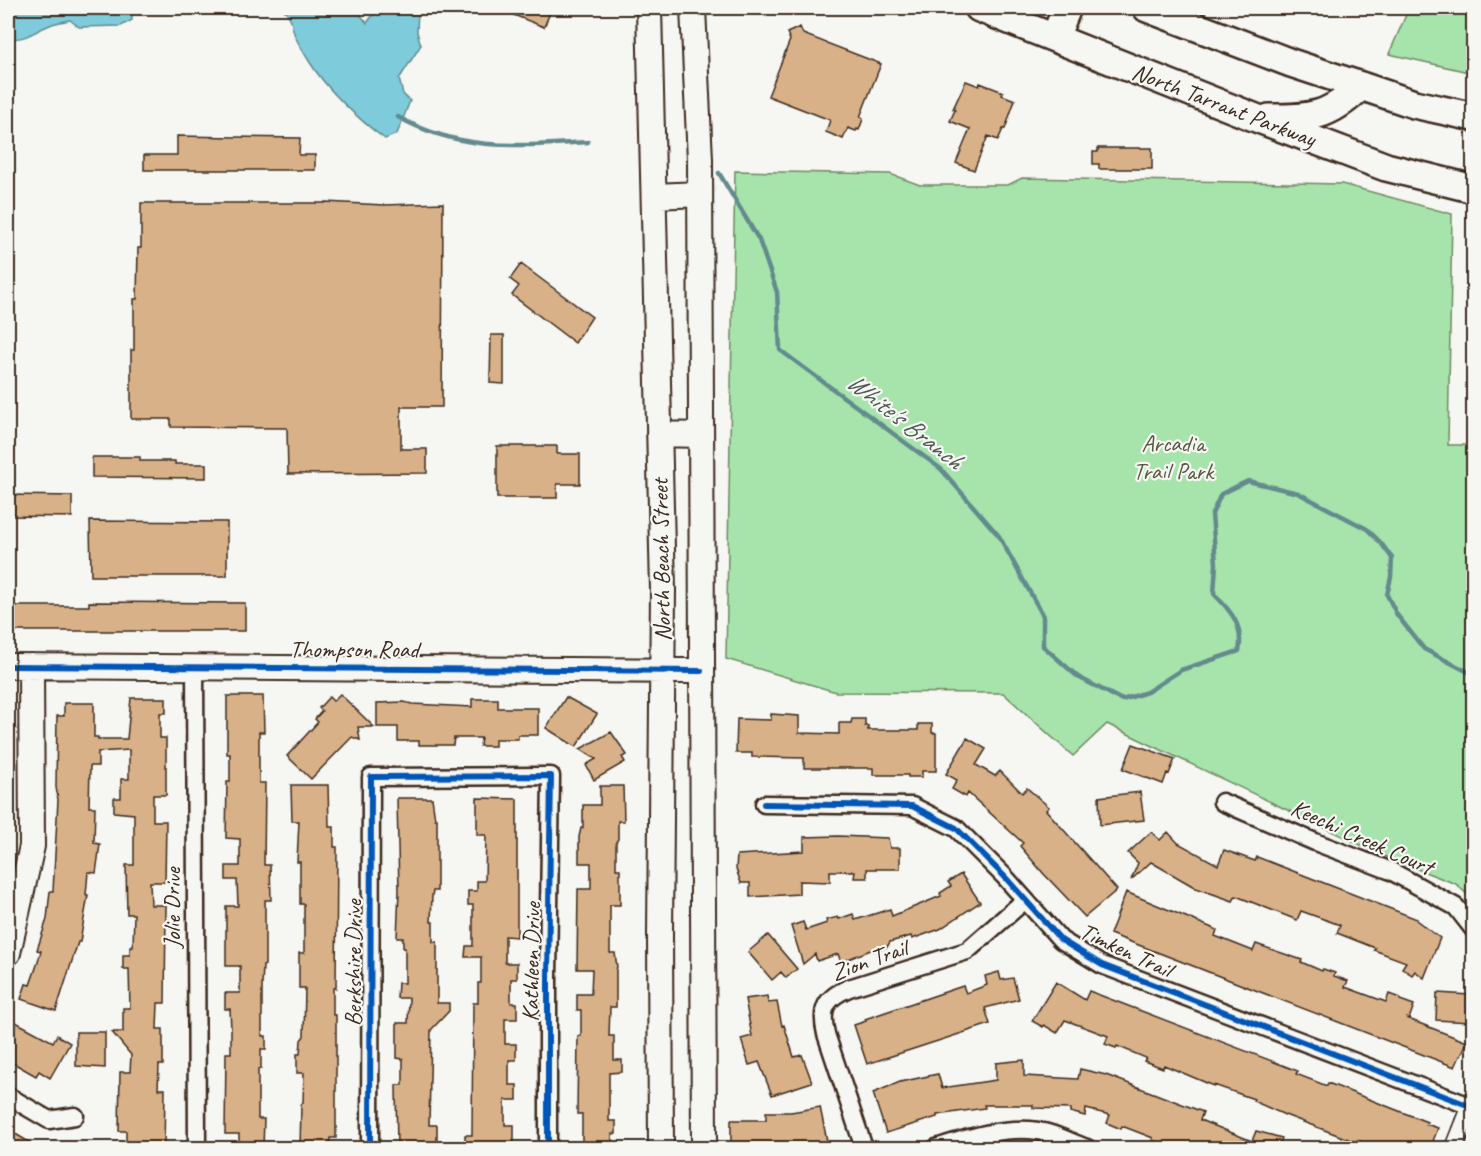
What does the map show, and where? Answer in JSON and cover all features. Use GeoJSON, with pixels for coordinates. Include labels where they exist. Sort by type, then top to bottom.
{"type":"FeatureCollection","features":[{"type":"Feature","properties":{"kind":"main road","name":"North Beach Street"},"geometry":{"type":"LineString","coordinates":[[649,8],[663,590],[661,1149]]}},
{"type":"Feature","properties":{"kind":"main road","name":"North Beach Street"},"geometry":{"type":"LineString","coordinates":[[693,8],[700,194],[704,1149]]}},
{"type":"Feature","properties":{"kind":"main road","name":"North Tarrant Parkway"},"geometry":{"type":"LineString","coordinates":[[980,8],[1386,167],[1473,189]]}},
{"type":"Feature","properties":{"kind":"main road"},"geometry":{"type":"LineString","coordinates":[[1055,38],[1067,8]]}},
{"type":"Feature","properties":{"kind":"main road"},"geometry":{"type":"LineString","coordinates":[[1147,8],[1291,63],[1414,104],[1473,117]]}},
{"type":"Feature","properties":{"kind":"main road"},"geometry":{"type":"LineString","coordinates":[[1256,118],[1295,118],[1334,109],[1361,86]]}},
{"type":"Feature","properties":{"kind":"main road"},"geometry":{"type":"LineString","coordinates":[[654,196],[700,194]]}},
{"type":"Feature","properties":{"kind":"main road"},"geometry":{"type":"LineString","coordinates":[[658,434],[700,435]]}},
{"type":"Feature","properties":{"kind":"main road"},"geometry":{"type":"LineString","coordinates":[[8,953],[32,846],[19,666]]}},
{"type":"Feature","properties":{"kind":"main road","name":"Thompson Road"},"geometry":{"type":"LineString","coordinates":[[19,666],[701,671]]}},
{"type":"Feature","properties":{"kind":"street","name":"Jolie Drive"},"geometry":{"type":"LineString","coordinates":[[195,666],[197,1149]]}},
{"type":"Feature","properties":{"kind":"street","name":"Kathleen Drive"},"geometry":{"type":"LineString","coordinates":[[371,777],[551,776],[548,1149]]}},
{"type":"Feature","properties":{"kind":"street","name":"Berkshire Drive"},"geometry":{"type":"LineString","coordinates":[[370,1149],[371,777]]}},
{"type":"Feature","properties":{"kind":"street","name":"Keechi Creek Court"},"geometry":{"type":"LineString","coordinates":[[1222,802],[1315,842],[1391,871],[1456,907],[1473,930]]}},
{"type":"Feature","properties":{"kind":"street","name":"Timken Trail"},"geometry":{"type":"LineString","coordinates":[[764,804],[912,806],[956,828],[997,868],[1061,940],[1102,965],[1472,1102]]}},
{"type":"Feature","properties":{"kind":"street","name":"Zion Trail"},"geometry":{"type":"LineString","coordinates":[[864,1149],[826,1034],[823,1020],[825,1006],[833,995],[849,988],[967,951],[1024,900]]}},
{"type":"Feature","properties":{"kind":"street"},"geometry":{"type":"LineString","coordinates":[[8,1096],[49,1120],[75,1116]]}},
{"type":"Feature","properties":{"kind":"street"},"geometry":{"type":"LineString","coordinates":[[1454,1149],[1472,1102]]}},
{"type":"Feature","properties":{"kind":"street"},"geometry":{"type":"LineString","coordinates":[[936,1149],[970,1137],[1017,1130],[1040,1131],[1087,1149]]}},
{"type":"Feature","properties":{"kind":"green space"},"geometry":{"type":"Polygon","coordinates":[[[1409,8],[1473,8],[1473,73],[1389,54],[1409,8]]]}},
{"type":"Feature","properties":{"kind":"green space","name":"Arcadia Trail Park"},"geometry":{"type":"Polygon","coordinates":[[[735,171],[890,174],[920,185],[1008,185],[1022,178],[1342,184],[1452,214],[1448,445],[1474,445],[1473,900],[1456,884],[1386,857],[1107,724],[1073,756],[1003,693],[836,692],[726,659],[735,171]]]}},
{"type":"Feature","properties":{"kind":"water"},"geometry":{"type":"Polygon","coordinates":[[[8,8],[132,8],[132,20],[121,26],[79,27],[70,20],[52,24],[26,36],[8,39],[8,8]]]}},
{"type":"Feature","properties":{"kind":"water"},"geometry":{"type":"Polygon","coordinates":[[[282,8],[355,8],[367,23],[378,8],[415,8],[418,10],[417,32],[421,45],[399,79],[403,94],[410,101],[397,134],[385,139],[334,93],[305,55],[295,36],[290,18],[282,8]]]}},
{"type":"Feature","properties":{"kind":"building"},"geometry":{"type":"Polygon","coordinates":[[[496,8],[552,8],[544,27],[496,8]]]}},
{"type":"Feature","properties":{"kind":"building"},"geometry":{"type":"Polygon","coordinates":[[[800,27],[803,34],[881,64],[860,117],[863,119],[859,130],[848,128],[843,139],[826,132],[830,120],[768,96],[790,40],[787,33],[800,27]]]}},
{"type":"Feature","properties":{"kind":"building"},"geometry":{"type":"Polygon","coordinates":[[[966,81],[979,86],[980,83],[1003,92],[1002,95],[1015,100],[1005,129],[998,140],[988,136],[974,170],[956,163],[970,129],[950,121],[966,81]]]}},
{"type":"Feature","properties":{"kind":"building"},"geometry":{"type":"Polygon","coordinates":[[[177,136],[300,138],[299,155],[315,155],[315,170],[144,170],[144,155],[177,155],[177,136]]]}},
{"type":"Feature","properties":{"kind":"building"},"geometry":{"type":"Polygon","coordinates":[[[1098,148],[1152,148],[1152,169],[1099,169],[1099,164],[1093,164],[1093,152],[1098,152],[1098,148]]]}},
{"type":"Feature","properties":{"kind":"building"},"geometry":{"type":"Polygon","coordinates":[[[325,202],[384,205],[443,203],[442,407],[401,407],[401,449],[427,449],[427,473],[288,474],[287,428],[171,427],[171,419],[131,419],[131,350],[134,350],[134,299],[137,299],[138,248],[141,248],[141,203],[325,202]]]}},
{"type":"Feature","properties":{"kind":"building"},"geometry":{"type":"Polygon","coordinates":[[[521,264],[592,317],[575,343],[512,295],[519,286],[510,279],[521,264]]]}},
{"type":"Feature","properties":{"kind":"building"},"geometry":{"type":"Polygon","coordinates":[[[491,335],[504,335],[504,384],[490,383],[491,335]]]}},
{"type":"Feature","properties":{"kind":"building"},"geometry":{"type":"Polygon","coordinates":[[[497,446],[557,446],[557,454],[580,454],[580,484],[557,484],[557,498],[497,498],[497,446]]]}},
{"type":"Feature","properties":{"kind":"building"},"geometry":{"type":"Polygon","coordinates":[[[92,457],[140,457],[140,461],[206,464],[206,478],[92,477],[92,457]]]}},
{"type":"Feature","properties":{"kind":"building"},"geometry":{"type":"Polygon","coordinates":[[[8,495],[72,496],[72,517],[8,516],[8,495]]]}},
{"type":"Feature","properties":{"kind":"building"},"geometry":{"type":"Polygon","coordinates":[[[90,521],[227,522],[227,576],[91,576],[90,521]]]}},
{"type":"Feature","properties":{"kind":"building"},"geometry":{"type":"Polygon","coordinates":[[[89,602],[245,603],[245,631],[8,631],[8,606],[89,606],[89,602]]]}},
{"type":"Feature","properties":{"kind":"building"},"geometry":{"type":"Polygon","coordinates":[[[340,694],[374,727],[358,727],[360,740],[352,737],[311,779],[287,756],[318,722],[315,719],[322,711],[319,708],[329,697],[333,701],[340,694]]]}},
{"type":"Feature","properties":{"kind":"building"},"geometry":{"type":"Polygon","coordinates":[[[227,696],[263,696],[264,732],[259,732],[259,783],[265,783],[264,865],[270,865],[271,900],[265,900],[265,965],[263,966],[262,986],[262,1036],[266,1036],[266,1049],[261,1049],[261,1069],[258,1069],[258,1119],[264,1119],[263,1149],[239,1149],[239,1134],[225,1134],[226,1053],[231,1053],[231,1029],[230,1009],[225,1009],[225,993],[240,993],[240,966],[226,966],[226,906],[238,906],[237,880],[226,880],[226,866],[240,866],[240,839],[226,838],[227,782],[230,782],[230,754],[227,754],[227,696]]]}},
{"type":"Feature","properties":{"kind":"building"},"geometry":{"type":"Polygon","coordinates":[[[566,697],[597,714],[576,747],[546,728],[566,697]]]}},
{"type":"Feature","properties":{"kind":"building"},"geometry":{"type":"Polygon","coordinates":[[[131,698],[166,698],[166,713],[160,713],[160,738],[166,738],[166,795],[153,795],[153,821],[166,821],[165,882],[150,882],[151,905],[166,905],[165,1003],[158,1003],[157,1029],[163,1029],[163,1065],[159,1065],[158,1089],[165,1089],[164,1148],[126,1148],[126,1131],[119,1131],[120,1072],[130,1072],[131,1055],[112,1032],[123,1032],[123,1008],[130,1008],[129,969],[123,969],[123,955],[130,955],[130,947],[133,947],[134,914],[127,914],[126,865],[134,865],[134,814],[114,812],[114,798],[121,798],[121,779],[129,779],[129,750],[98,752],[98,766],[90,766],[89,807],[95,807],[94,843],[100,844],[96,873],[88,872],[86,895],[88,895],[80,942],[78,942],[56,1011],[21,999],[26,984],[30,985],[38,962],[41,951],[37,950],[47,919],[50,891],[53,891],[58,800],[56,787],[57,716],[64,716],[64,703],[94,703],[94,737],[127,739],[131,698]]]}},
{"type":"Feature","properties":{"kind":"building"},"geometry":{"type":"Polygon","coordinates":[[[472,699],[498,699],[498,708],[538,708],[538,735],[518,735],[518,739],[495,739],[495,746],[480,746],[481,738],[454,738],[453,745],[419,745],[419,741],[398,741],[398,727],[377,727],[377,703],[404,702],[472,707],[472,699]]]}},
{"type":"Feature","properties":{"kind":"building"},"geometry":{"type":"Polygon","coordinates":[[[771,714],[799,716],[799,733],[839,734],[839,723],[851,723],[852,719],[865,719],[865,726],[868,726],[868,730],[918,730],[918,724],[932,724],[932,733],[936,733],[936,771],[922,771],[922,777],[873,775],[873,768],[804,768],[804,758],[752,757],[752,753],[736,753],[737,719],[771,720],[771,714]]]}},
{"type":"Feature","properties":{"kind":"building"},"geometry":{"type":"Polygon","coordinates":[[[611,732],[627,755],[622,757],[625,762],[594,780],[586,765],[596,759],[580,749],[611,732]]]}},
{"type":"Feature","properties":{"kind":"building"},"geometry":{"type":"Polygon","coordinates":[[[967,738],[986,749],[976,765],[995,776],[1000,771],[1022,793],[1027,788],[1049,807],[1046,810],[1117,890],[1085,917],[1020,846],[1023,843],[968,793],[966,797],[952,789],[957,780],[946,774],[967,738]]]}},
{"type":"Feature","properties":{"kind":"building"},"geometry":{"type":"Polygon","coordinates":[[[1133,744],[1175,759],[1163,784],[1123,769],[1133,744]]]}},
{"type":"Feature","properties":{"kind":"building"},"geometry":{"type":"Polygon","coordinates":[[[291,785],[328,785],[329,827],[334,827],[334,847],[337,847],[336,988],[333,988],[333,1015],[336,1015],[336,1138],[330,1138],[329,1149],[300,1149],[304,1073],[297,1073],[297,1054],[300,1054],[301,1040],[304,1036],[305,988],[299,988],[299,953],[304,953],[304,904],[300,904],[300,862],[297,862],[299,821],[292,821],[291,785]]]}},
{"type":"Feature","properties":{"kind":"building"},"geometry":{"type":"Polygon","coordinates":[[[600,786],[623,786],[624,821],[618,821],[616,842],[616,869],[620,869],[620,905],[610,905],[610,953],[615,953],[617,967],[616,1007],[610,1007],[609,1036],[614,1036],[614,1060],[622,1060],[622,1072],[609,1073],[609,1121],[616,1121],[616,1134],[612,1134],[612,1149],[582,1149],[582,1114],[577,1114],[578,1036],[581,1036],[581,1010],[577,1010],[577,994],[591,994],[592,969],[577,969],[578,889],[591,889],[591,863],[579,863],[579,837],[581,828],[583,828],[583,805],[600,805],[600,786]]]}},
{"type":"Feature","properties":{"kind":"building"},"geometry":{"type":"Polygon","coordinates":[[[1140,792],[1144,820],[1100,825],[1099,797],[1140,792]]]}},
{"type":"Feature","properties":{"kind":"building"},"geometry":{"type":"Polygon","coordinates":[[[397,798],[432,798],[435,819],[437,819],[437,891],[433,891],[432,895],[431,922],[433,922],[433,942],[437,942],[437,1003],[449,1003],[449,1011],[431,1030],[429,1125],[437,1125],[437,1143],[426,1143],[427,1149],[397,1149],[396,1085],[403,1085],[403,1059],[397,1058],[397,1023],[408,1023],[409,998],[397,998],[398,983],[405,983],[405,948],[403,948],[403,938],[397,938],[399,891],[397,798]]]}},
{"type":"Feature","properties":{"kind":"building"},"geometry":{"type":"Polygon","coordinates":[[[477,798],[517,799],[517,937],[505,936],[505,963],[517,963],[517,979],[511,979],[511,1003],[517,1003],[517,1019],[505,1019],[505,1044],[516,1044],[516,1060],[509,1060],[509,1085],[517,1085],[517,1100],[505,1100],[505,1125],[514,1125],[514,1149],[465,1149],[465,1135],[472,1135],[473,1003],[478,1003],[478,983],[481,983],[481,957],[465,957],[466,946],[473,946],[473,905],[468,905],[468,891],[477,891],[477,881],[485,881],[486,835],[477,835],[477,798]]]}},
{"type":"Feature","properties":{"kind":"building"},"geometry":{"type":"Polygon","coordinates":[[[1151,832],[1160,840],[1168,832],[1178,843],[1218,865],[1224,850],[1255,861],[1257,857],[1417,919],[1440,938],[1424,978],[1415,971],[1412,975],[1402,968],[1406,962],[1337,933],[1340,925],[1301,911],[1297,920],[1236,896],[1233,901],[1196,888],[1151,862],[1131,880],[1138,863],[1128,853],[1151,832]]]}},
{"type":"Feature","properties":{"kind":"building"},"geometry":{"type":"Polygon","coordinates":[[[804,837],[888,838],[890,848],[900,848],[900,869],[867,869],[867,878],[854,878],[855,871],[830,871],[830,882],[799,881],[799,894],[750,897],[750,883],[741,883],[736,869],[737,855],[804,851],[804,837]]]}},
{"type":"Feature","properties":{"kind":"building"},"geometry":{"type":"Polygon","coordinates":[[[961,874],[980,902],[940,929],[912,939],[911,936],[890,942],[887,947],[874,951],[873,949],[841,962],[838,954],[817,961],[815,954],[803,964],[791,926],[803,922],[806,930],[838,917],[839,919],[853,914],[855,920],[890,909],[892,916],[941,896],[940,893],[951,886],[948,882],[961,874]]]}},
{"type":"Feature","properties":{"kind":"building"},"geometry":{"type":"Polygon","coordinates":[[[1126,892],[1217,930],[1215,936],[1253,951],[1256,944],[1302,960],[1301,962],[1322,971],[1323,969],[1335,973],[1334,976],[1348,981],[1345,987],[1386,1002],[1389,994],[1400,998],[1414,1005],[1409,1019],[1406,1018],[1467,1042],[1461,1056],[1455,1067],[1110,934],[1126,892]]]}},
{"type":"Feature","properties":{"kind":"building"},"geometry":{"type":"Polygon","coordinates":[[[768,935],[797,969],[786,978],[781,972],[772,980],[748,952],[768,935]]]}},
{"type":"Feature","properties":{"kind":"building"},"geometry":{"type":"Polygon","coordinates":[[[999,972],[1001,980],[1013,978],[1019,999],[985,1008],[990,1024],[867,1064],[854,1025],[866,1021],[865,1019],[963,986],[966,993],[987,985],[985,976],[999,972]]]}},
{"type":"Feature","properties":{"kind":"building"},"geometry":{"type":"Polygon","coordinates":[[[1056,982],[1085,1000],[1089,991],[1298,1071],[1296,1074],[1327,1086],[1328,1083],[1427,1122],[1426,1124],[1438,1128],[1430,1149],[1379,1149],[1357,1140],[1356,1142],[1285,1115],[1253,1101],[1254,1099],[1214,1086],[1164,1065],[1163,1068],[1144,1061],[1146,1058],[1117,1046],[1116,1048],[1105,1044],[1108,1036],[1065,1020],[1057,1033],[1044,1025],[1043,1027],[1032,1021],[1056,982]]]}},
{"type":"Feature","properties":{"kind":"building"},"geometry":{"type":"Polygon","coordinates":[[[1437,993],[1470,995],[1470,1022],[1436,1020],[1437,993]]]}},
{"type":"Feature","properties":{"kind":"building"},"geometry":{"type":"Polygon","coordinates":[[[767,996],[768,1003],[777,1002],[782,1026],[784,1025],[794,1057],[802,1055],[812,1082],[772,1095],[759,1062],[749,1065],[741,1039],[752,1036],[745,999],[767,996]]]}},
{"type":"Feature","properties":{"kind":"building"},"geometry":{"type":"Polygon","coordinates":[[[12,1020],[53,1042],[57,1035],[70,1043],[50,1078],[39,1071],[36,1076],[8,1060],[8,1027],[12,1020]]]}},
{"type":"Feature","properties":{"kind":"building"},"geometry":{"type":"Polygon","coordinates":[[[76,1032],[105,1032],[105,1068],[76,1066],[76,1032]]]}},
{"type":"Feature","properties":{"kind":"building"},"geometry":{"type":"Polygon","coordinates":[[[1024,1060],[1024,1076],[1078,1079],[1080,1069],[1106,1075],[1203,1112],[1200,1120],[1252,1141],[1256,1131],[1282,1138],[1278,1149],[1174,1149],[1152,1140],[1153,1138],[1107,1123],[1110,1115],[1086,1109],[1085,1116],[1070,1112],[1071,1109],[1033,1108],[1033,1105],[984,1105],[985,1108],[937,1115],[937,1117],[886,1133],[873,1093],[900,1082],[938,1074],[942,1088],[996,1080],[996,1063],[1024,1060]]]}},
{"type":"Feature","properties":{"kind":"building"},"geometry":{"type":"Polygon","coordinates":[[[820,1107],[828,1146],[820,1147],[821,1149],[731,1149],[731,1120],[766,1120],[766,1112],[791,1112],[820,1107]]]}},
{"type":"Feature","properties":{"kind":"building"},"geometry":{"type":"Polygon","coordinates":[[[12,1132],[41,1149],[8,1149],[8,1141],[12,1132]]]}},
{"type":"Feature","properties":{"kind":"waterway","name":"White's Branch"},"geometry":{"type":"LineString","coordinates":[[398,117],[421,128],[468,141],[514,145],[588,142]]}},
{"type":"Feature","properties":{"kind":"waterway","name":"White's Branch"},"geometry":{"type":"LineString","coordinates":[[719,173],[759,240],[777,292],[780,350],[941,469],[999,536],[1043,616],[1043,646],[1078,677],[1122,700],[1147,692],[1181,670],[1239,651],[1238,626],[1214,594],[1216,564],[1212,514],[1221,494],[1248,481],[1298,493],[1367,529],[1392,558],[1387,595],[1397,615],[1424,649],[1474,675]]}},
{"type":"Feature","properties":{"kind":"cycle path"},"geometry":{"type":"LineString","coordinates":[[8,666],[701,671]]}},
{"type":"Feature","properties":{"kind":"cycle path"},"geometry":{"type":"LineString","coordinates":[[370,1148],[371,777],[551,776],[548,1148]]}},
{"type":"Feature","properties":{"kind":"cycle path"},"geometry":{"type":"LineString","coordinates":[[764,804],[912,806],[956,828],[1004,876],[1061,940],[1102,965],[1470,1106]]}}]}
